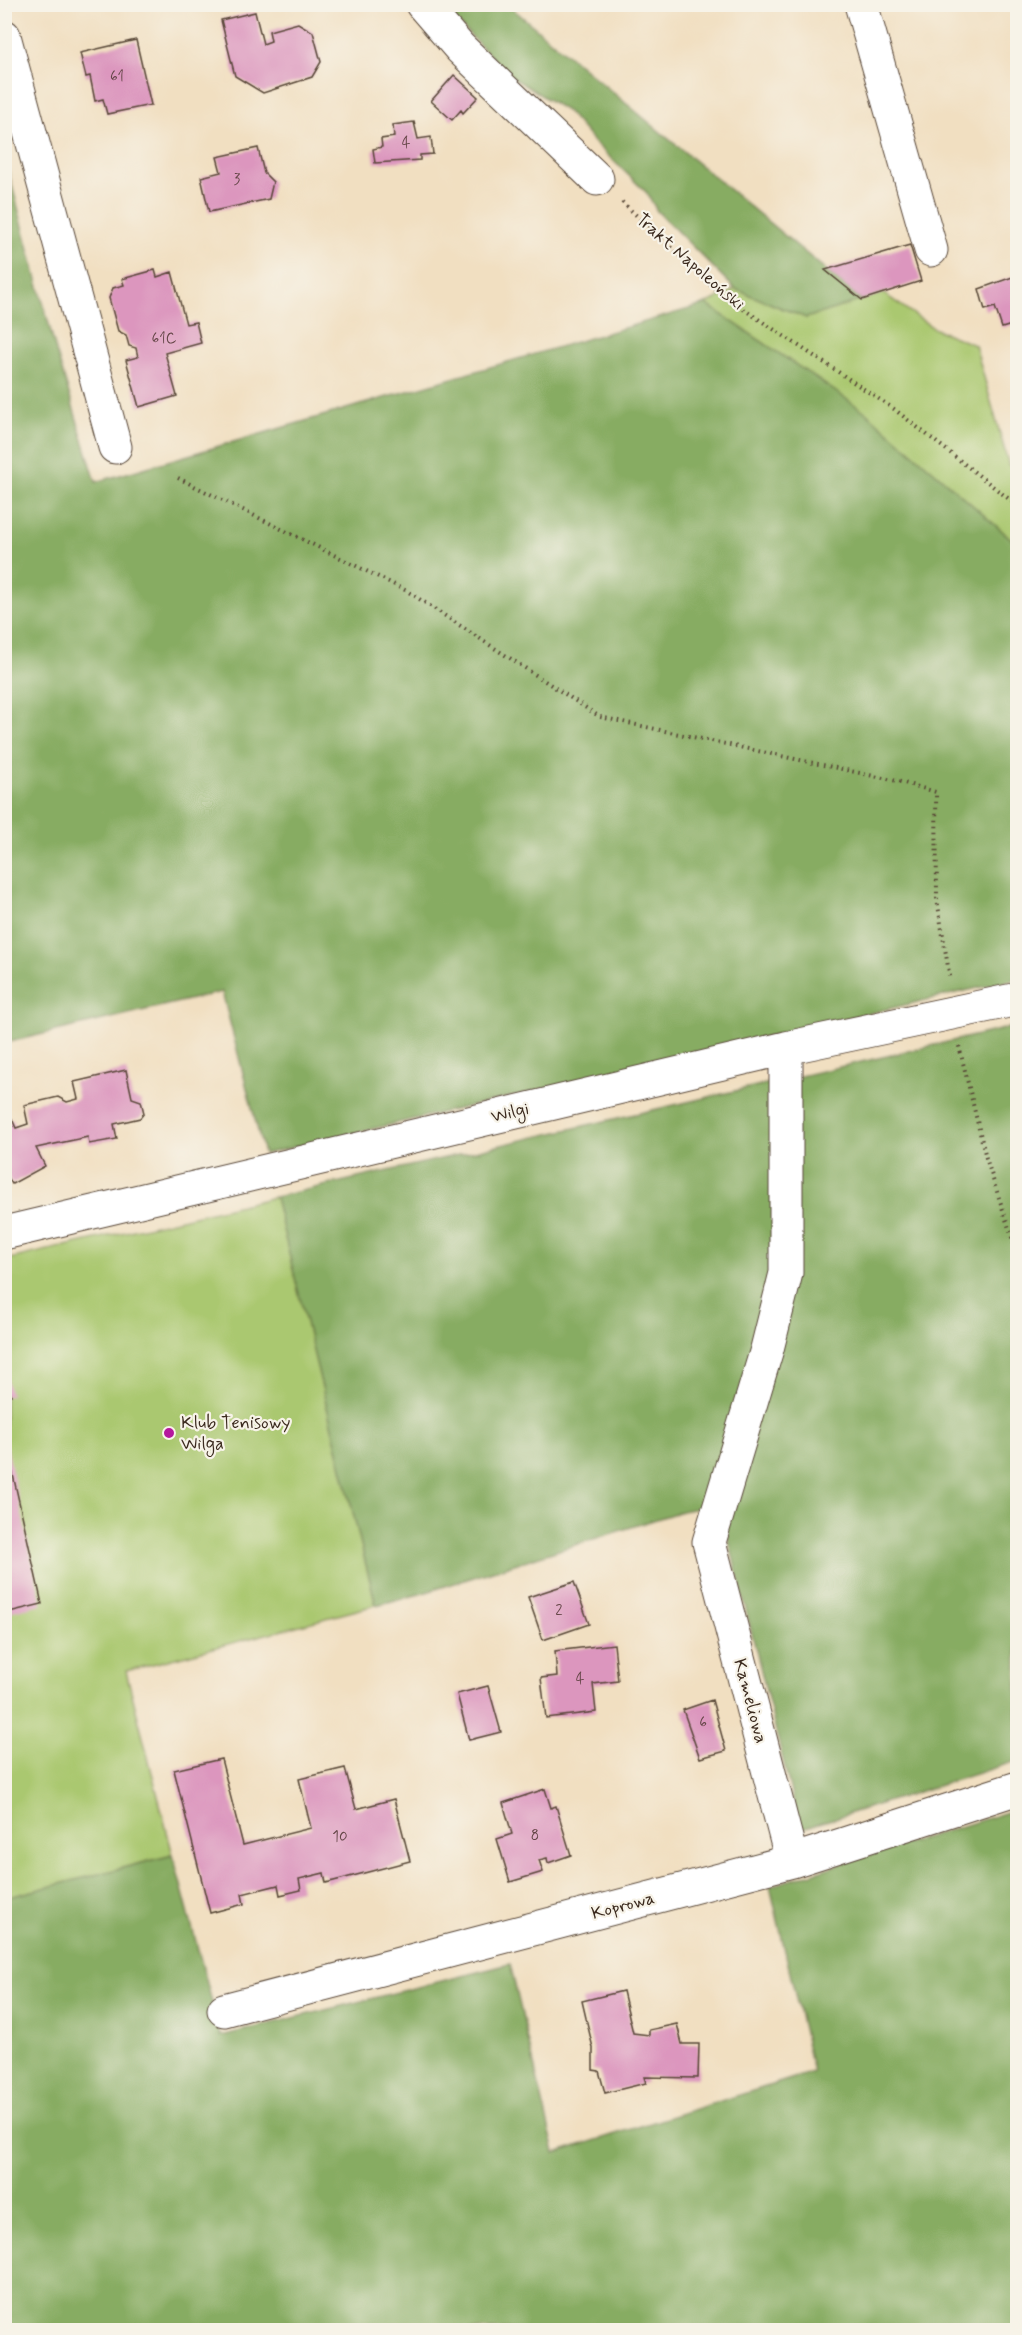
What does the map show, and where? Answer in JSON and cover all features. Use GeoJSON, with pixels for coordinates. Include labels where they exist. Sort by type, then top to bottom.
{"type":"FeatureCollection","features":[{"type":"Feature","properties":{"kind":"street"},"geometry":{"type":"LineString","coordinates":[[422,4],[460,48],[597,179]]}},
{"type":"Feature","properties":{"kind":"street"},"geometry":{"type":"LineString","coordinates":[[861,4],[931,250]]}},
{"type":"Feature","properties":{"kind":"street"},"geometry":{"type":"LineString","coordinates":[[4,36],[115,447]]}},
{"type":"Feature","properties":{"kind":"street","name":"Wilgi"},"geometry":{"type":"LineString","coordinates":[[4,1233],[786,1048],[1017,999]]}},
{"type":"Feature","properties":{"kind":"street","name":"Kameliowa"},"geometry":{"type":"LineString","coordinates":[[786,1048],[786,1273],[770,1340],[709,1542],[792,1861]]}},
{"type":"Feature","properties":{"kind":"street","name":"Koprowa"},"geometry":{"type":"LineString","coordinates":[[224,2010],[792,1861],[1017,1788]]}},
{"type":"Feature","properties":{"kind":"path","name":"Trakt Napoleoński"},"geometry":{"type":"LineString","coordinates":[[597,179],[722,295],[894,409],[1017,506]]}},
{"type":"Feature","properties":{"kind":"path"},"geometry":{"type":"LineString","coordinates":[[178,478],[406,591],[600,717],[897,781],[936,792],[937,899],[962,1064],[986,1158],[1017,1256]]}},
{"type":"Feature","properties":{"kind":"green space"},"geometry":{"type":"Polygon","coordinates":[[[441,5],[508,5],[862,300],[806,318],[735,289],[657,211],[647,193],[595,143],[568,112],[510,76],[441,5]]]}},
{"type":"Feature","properties":{"kind":"green space"},"geometry":{"type":"Polygon","coordinates":[[[4,155],[56,351],[96,482],[706,304],[867,413],[1017,544],[1017,979],[264,1154],[222,992],[5,1043],[4,155]]]}},
{"type":"Feature","properties":{"kind":"green space"},"geometry":{"type":"Polygon","coordinates":[[[735,289],[806,318],[883,293],[935,329],[975,345],[1009,466],[1017,472],[1017,544],[867,413],[706,304],[735,289]]]}},
{"type":"Feature","properties":{"kind":"green space"},"geometry":{"type":"Polygon","coordinates":[[[1017,1026],[1017,1761],[800,1829],[720,1504],[682,1511],[420,1594],[376,1605],[275,1197],[1017,1026]]]}},
{"type":"Feature","properties":{"kind":"green space","name":"Klub Tenisowy Wilga"},"geometry":{"type":"Polygon","coordinates":[[[275,1197],[376,1605],[126,1671],[173,1855],[5,1898],[5,1260],[275,1197]]]}},
{"type":"Feature","properties":{"kind":"green space"},"geometry":{"type":"Polygon","coordinates":[[[1017,1809],[1017,2330],[5,2330],[5,1898],[173,1855],[221,2036],[510,1964],[555,2153],[813,2072],[770,1886],[1017,1809]]]}},
{"type":"Feature","properties":{"kind":"building"},"geometry":{"type":"Polygon","coordinates":[[[255,12],[263,44],[271,41],[269,31],[298,23],[313,32],[321,62],[312,77],[263,93],[235,76],[221,20],[255,12]]]}},
{"type":"Feature","properties":{"kind":"building"},"geometry":{"type":"Polygon","coordinates":[[[136,40],[151,105],[107,114],[103,99],[95,101],[90,76],[86,77],[80,53],[136,40]]]}},
{"type":"Feature","properties":{"kind":"building"},"geometry":{"type":"Polygon","coordinates":[[[454,75],[478,97],[463,113],[461,110],[452,120],[431,101],[454,75]]]}},
{"type":"Feature","properties":{"kind":"building"},"geometry":{"type":"Polygon","coordinates":[[[414,122],[418,139],[431,137],[433,154],[420,155],[420,160],[375,163],[373,149],[382,147],[381,139],[394,137],[393,125],[414,122]]]}},
{"type":"Feature","properties":{"kind":"building"},"geometry":{"type":"Polygon","coordinates":[[[258,148],[264,173],[273,182],[269,199],[209,212],[201,177],[221,172],[217,157],[258,148]]]}},
{"type":"Feature","properties":{"kind":"building"},"geometry":{"type":"Polygon","coordinates":[[[910,245],[921,281],[862,300],[825,270],[910,245]]]}},
{"type":"Feature","properties":{"kind":"building"},"geometry":{"type":"Polygon","coordinates":[[[155,270],[157,277],[172,272],[186,324],[196,322],[201,343],[165,353],[177,396],[139,407],[126,360],[138,357],[136,348],[129,346],[126,335],[118,331],[109,298],[113,288],[124,285],[122,279],[155,270]]]}},
{"type":"Feature","properties":{"kind":"building"},"geometry":{"type":"Polygon","coordinates":[[[1018,275],[1018,323],[1002,328],[995,307],[985,310],[979,289],[1018,275]]]}},
{"type":"Feature","properties":{"kind":"building"},"geometry":{"type":"Polygon","coordinates":[[[126,1070],[132,1098],[141,1101],[144,1113],[140,1118],[114,1124],[117,1139],[89,1144],[88,1137],[36,1148],[45,1166],[12,1184],[4,1170],[4,1126],[12,1119],[16,1128],[28,1124],[24,1105],[58,1097],[67,1102],[78,1099],[74,1082],[126,1070]]]}},
{"type":"Feature","properties":{"kind":"building"},"geometry":{"type":"Polygon","coordinates":[[[4,1370],[11,1395],[4,1397],[4,1370]]]}},
{"type":"Feature","properties":{"kind":"building"},"geometry":{"type":"Polygon","coordinates":[[[5,1439],[42,1604],[5,1613],[5,1439]]]}},
{"type":"Feature","properties":{"kind":"building"},"geometry":{"type":"Polygon","coordinates":[[[574,1582],[589,1624],[543,1640],[528,1597],[574,1582]]]}},
{"type":"Feature","properties":{"kind":"building"},"geometry":{"type":"Polygon","coordinates":[[[614,1644],[618,1681],[593,1684],[596,1712],[546,1718],[541,1678],[557,1676],[555,1651],[614,1644]]]}},
{"type":"Feature","properties":{"kind":"building"},"geometry":{"type":"Polygon","coordinates":[[[488,1686],[501,1732],[469,1740],[457,1694],[488,1686]]]}},
{"type":"Feature","properties":{"kind":"building"},"geometry":{"type":"Polygon","coordinates":[[[712,1700],[726,1751],[700,1758],[683,1710],[712,1700]]]}},
{"type":"Feature","properties":{"kind":"building"},"geometry":{"type":"Polygon","coordinates":[[[221,1759],[243,1845],[311,1828],[299,1779],[345,1768],[356,1809],[394,1799],[410,1861],[326,1883],[324,1873],[299,1879],[301,1890],[280,1895],[278,1885],[242,1894],[244,1904],[210,1913],[174,1770],[221,1759]]]}},
{"type":"Feature","properties":{"kind":"building"},"geometry":{"type":"Polygon","coordinates":[[[545,1789],[551,1808],[556,1806],[571,1855],[548,1863],[547,1858],[539,1860],[543,1872],[510,1882],[497,1839],[512,1834],[503,1803],[545,1789]]]}},
{"type":"Feature","properties":{"kind":"building"},"geometry":{"type":"Polygon","coordinates":[[[623,1991],[633,2033],[649,2035],[649,2030],[677,2024],[682,2044],[699,2044],[698,2078],[644,2077],[646,2083],[605,2093],[599,2071],[593,2070],[593,2048],[582,2001],[623,1991]]]}},
{"type":"Feature","properties":{"kind":"place","name":"Klub Tenisowy Wilga"},"geometry":{"type":"Point","coordinates":[169,1433]}}]}
